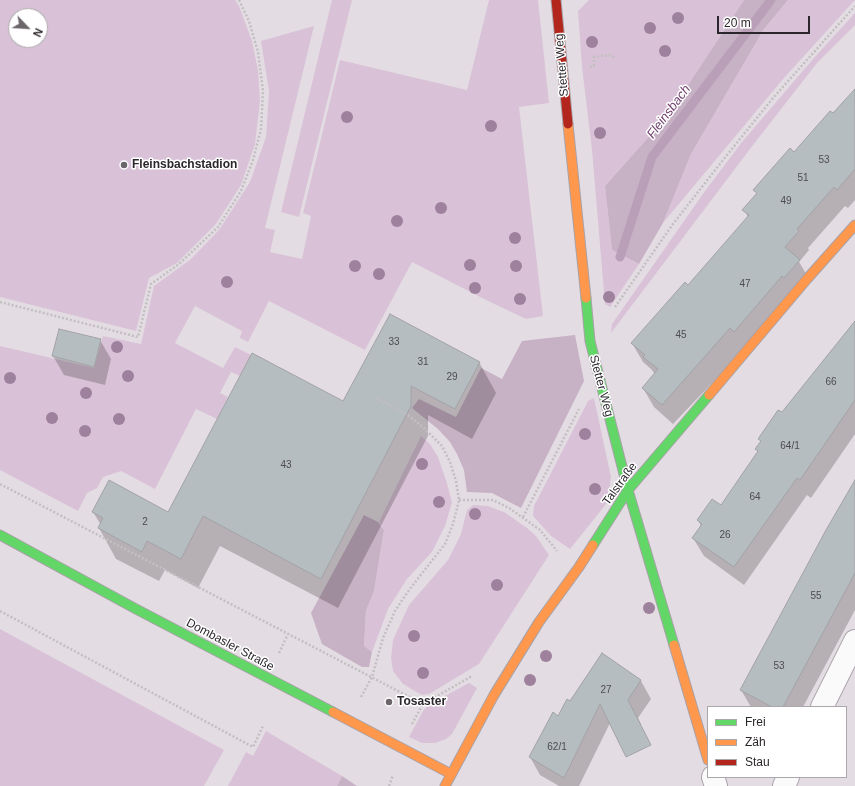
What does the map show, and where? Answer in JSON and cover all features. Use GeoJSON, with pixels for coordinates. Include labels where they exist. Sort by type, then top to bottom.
{"type":"FeatureCollection","features":[{"type":"Feature","properties":{"kind":"street","name":"Stetter Weg"},"geometry":{"type":"LineString","coordinates":[[556,0],[590,341],[628,490],[707,757]]}},
{"type":"Feature","properties":{"kind":"street","name":"Talstraße"},"geometry":{"type":"LineString","coordinates":[[445,786],[494,695],[538,622],[579,567],[628,490],[802,285],[855,225]]}},
{"type":"Feature","properties":{"kind":"street","name":"Dombasler Straße"},"geometry":{"type":"LineString","coordinates":[[0,535],[136,609],[451,774]]}},
{"type":"Feature","properties":{"kind":"street"},"geometry":{"type":"LineString","coordinates":[[822,706],[855,640]]}},
{"type":"Feature","properties":{"kind":"path"},"geometry":{"type":"LineString","coordinates":[[0,302],[138,337],[151,284],[179,264],[218,227],[241,191],[254,160],[261,128],[263,91],[258,52],[249,22],[239,0]]}},
{"type":"Feature","properties":{"kind":"path"},"geometry":{"type":"LineString","coordinates":[[590,341],[633,283],[673,224],[727,154],[773,98],[855,6]]}},
{"type":"Feature","properties":{"kind":"path"},"geometry":{"type":"LineString","coordinates":[[523,517],[598,372]]}},
{"type":"Feature","properties":{"kind":"path"},"geometry":{"type":"LineString","coordinates":[[360,698],[372,677],[383,638],[395,611],[409,590],[445,544],[453,524],[459,500],[456,481],[450,462],[442,446],[408,415],[376,398]]}},
{"type":"Feature","properties":{"kind":"path"},"geometry":{"type":"LineString","coordinates":[[0,484],[423,704],[476,674]]}},
{"type":"Feature","properties":{"kind":"path"},"geometry":{"type":"LineString","coordinates":[[459,500],[493,500],[509,508],[540,530],[558,552]]}},
{"type":"Feature","properties":{"kind":"path"},"geometry":{"type":"LineString","coordinates":[[0,611],[253,747],[263,726]]}},
{"type":"Feature","properties":{"kind":"shaded area","name":"Fleinsbachstadion"},"geometry":{"type":"Polygon","coordinates":[[[0,0],[235,0],[239,6],[252,41],[258,70],[260,101],[255,144],[241,185],[216,224],[177,263],[149,278],[136,331],[0,297],[0,0]]]}},
{"type":"Feature","properties":{"kind":"shaded area"},"geometry":{"type":"Polygon","coordinates":[[[332,0],[352,0],[299,217],[281,212],[332,0]]]}},
{"type":"Feature","properties":{"kind":"shaded area"},"geometry":{"type":"Polygon","coordinates":[[[489,0],[538,0],[549,103],[519,107],[543,316],[526,319],[412,262],[365,350],[269,301],[248,342],[240,338],[242,331],[195,306],[175,343],[223,368],[235,347],[251,355],[240,376],[231,372],[220,393],[228,397],[217,419],[196,409],[155,489],[121,471],[103,477],[97,488],[87,493],[78,511],[0,470],[0,346],[94,368],[103,336],[141,344],[154,286],[191,259],[219,230],[250,182],[266,137],[269,91],[261,41],[314,26],[265,228],[275,230],[270,252],[302,259],[311,216],[303,213],[340,60],[467,90],[489,0]]]}},
{"type":"Feature","properties":{"kind":"shaded area"},"geometry":{"type":"Polygon","coordinates":[[[589,0],[744,0],[669,114],[605,186],[612,250],[639,264],[610,307],[605,304],[578,11],[589,0]]]}},
{"type":"Feature","properties":{"kind":"shaded area"},"geometry":{"type":"Polygon","coordinates":[[[744,0],[788,0],[764,29],[691,154],[663,223],[639,264],[612,250],[605,186],[669,114],[744,0]]]}},
{"type":"Feature","properties":{"kind":"shaded area"},"geometry":{"type":"Polygon","coordinates":[[[788,0],[855,0],[784,78],[663,223],[691,154],[764,29],[788,0]]]}},
{"type":"Feature","properties":{"kind":"shaded area"},"geometry":{"type":"Polygon","coordinates":[[[855,13],[855,25],[817,63],[611,333],[612,324],[705,191],[742,142],[813,59],[855,13]]]}},
{"type":"Feature","properties":{"kind":"shaded area"},"geometry":{"type":"Polygon","coordinates":[[[575,335],[584,381],[521,508],[492,493],[467,492],[464,470],[450,442],[438,429],[412,408],[419,399],[456,417],[481,368],[502,379],[522,341],[575,335]]]}},
{"type":"Feature","properties":{"kind":"shaded area"},"geometry":{"type":"Polygon","coordinates":[[[594,398],[611,477],[607,503],[570,549],[551,536],[533,516],[534,506],[588,401],[594,398]]]}},
{"type":"Feature","properties":{"kind":"shaded area"},"geometry":{"type":"Polygon","coordinates":[[[421,436],[430,444],[438,457],[452,502],[445,526],[432,552],[407,579],[388,609],[372,652],[364,646],[366,611],[374,591],[384,530],[379,522],[421,436]]]}},
{"type":"Feature","properties":{"kind":"shaded area"},"geometry":{"type":"Polygon","coordinates":[[[473,505],[488,506],[504,512],[536,536],[549,555],[479,664],[429,694],[422,695],[403,684],[393,671],[391,658],[393,640],[409,605],[448,560],[461,534],[467,510],[473,505]]]}},
{"type":"Feature","properties":{"kind":"shaded area"},"geometry":{"type":"Polygon","coordinates":[[[364,515],[378,522],[384,530],[374,591],[366,611],[364,646],[372,652],[369,667],[362,667],[322,644],[311,613],[364,515]]]}},
{"type":"Feature","properties":{"kind":"shaded area"},"geometry":{"type":"Polygon","coordinates":[[[0,629],[224,750],[204,786],[0,786],[0,629]]]}},
{"type":"Feature","properties":{"kind":"shaded area"},"geometry":{"type":"Polygon","coordinates":[[[469,683],[477,688],[452,734],[446,739],[435,743],[422,743],[409,737],[423,711],[428,705],[469,683]]]}},
{"type":"Feature","properties":{"kind":"shaded area"},"geometry":{"type":"Polygon","coordinates":[[[266,731],[342,776],[337,786],[228,786],[246,752],[253,756],[266,731]]]}},
{"type":"Feature","properties":{"kind":"shaded area"},"geometry":{"type":"Polygon","coordinates":[[[342,776],[357,786],[337,786],[342,776]]]}},
{"type":"Feature","properties":{"kind":"building"},"geometry":{"type":"Polygon","coordinates":[[[855,89],[855,169],[837,190],[834,187],[797,229],[799,231],[785,247],[800,260],[784,278],[782,276],[734,332],[730,328],[662,405],[642,388],[658,369],[643,357],[645,355],[631,343],[685,282],[688,285],[749,215],[742,210],[757,193],[753,190],[790,148],[794,152],[830,111],[833,113],[855,89]]]}},
{"type":"Feature","properties":{"kind":"building"},"geometry":{"type":"Polygon","coordinates":[[[390,314],[480,362],[455,409],[411,386],[411,406],[321,579],[203,516],[181,559],[147,541],[142,552],[98,528],[103,518],[92,512],[109,480],[168,512],[252,353],[343,401],[390,314]]]}},
{"type":"Feature","properties":{"kind":"building"},"geometry":{"type":"Polygon","coordinates":[[[855,321],[855,400],[800,480],[797,478],[734,567],[692,538],[702,524],[697,520],[712,499],[721,505],[758,451],[755,449],[761,441],[758,439],[778,410],[782,412],[855,321]]]}},
{"type":"Feature","properties":{"kind":"building"},"geometry":{"type":"Polygon","coordinates":[[[59,329],[101,339],[94,367],[52,356],[59,329]]]}},
{"type":"Feature","properties":{"kind":"building"},"geometry":{"type":"Polygon","coordinates":[[[855,480],[855,573],[784,706],[770,706],[740,690],[826,530],[855,480]]]}},
{"type":"Feature","properties":{"kind":"building"},"geometry":{"type":"Polygon","coordinates":[[[602,653],[641,680],[628,700],[651,745],[626,757],[600,704],[564,778],[529,757],[553,712],[558,716],[567,699],[570,701],[602,653]]]}},
{"type":"Feature","properties":{"kind":"waterway","name":"Fleinsbach"},"geometry":{"type":"LineString","coordinates":[[620,257],[652,157],[771,0]]}},
{"type":"Feature","properties":{"kind":"traffic: fast"},"geometry":{"type":"LineString","coordinates":[[586,298],[590,341],[628,490],[674,645]]}},
{"type":"Feature","properties":{"kind":"traffic: fast"},"geometry":{"type":"LineString","coordinates":[[593,545],[628,490],[709,395]]}},
{"type":"Feature","properties":{"kind":"traffic: fast"},"geometry":{"type":"LineString","coordinates":[[0,535],[136,609],[333,712]]}},
{"type":"Feature","properties":{"kind":"traffic: slow"},"geometry":{"type":"LineString","coordinates":[[568,124],[586,298]]}},
{"type":"Feature","properties":{"kind":"traffic: slow"},"geometry":{"type":"LineString","coordinates":[[709,395],[807,279],[855,225]]}},
{"type":"Feature","properties":{"kind":"traffic: slow"},"geometry":{"type":"LineString","coordinates":[[445,786],[494,695],[539,622],[593,545]]}},
{"type":"Feature","properties":{"kind":"traffic: slow"},"geometry":{"type":"LineString","coordinates":[[674,645],[707,757]]}},
{"type":"Feature","properties":{"kind":"traffic: slow"},"geometry":{"type":"LineString","coordinates":[[333,712],[451,774]]}},
{"type":"Feature","properties":{"kind":"traffic: jam"},"geometry":{"type":"LineString","coordinates":[[556,0],[568,124]]}},
{"type":"Feature","properties":{"kind":"place","name":"Fleinsbachstadion"},"geometry":{"type":"Point","coordinates":[124,165]}},
{"type":"Feature","properties":{"kind":"place","name":"Tosaster"},"geometry":{"type":"Point","coordinates":[389,702]}}]}
